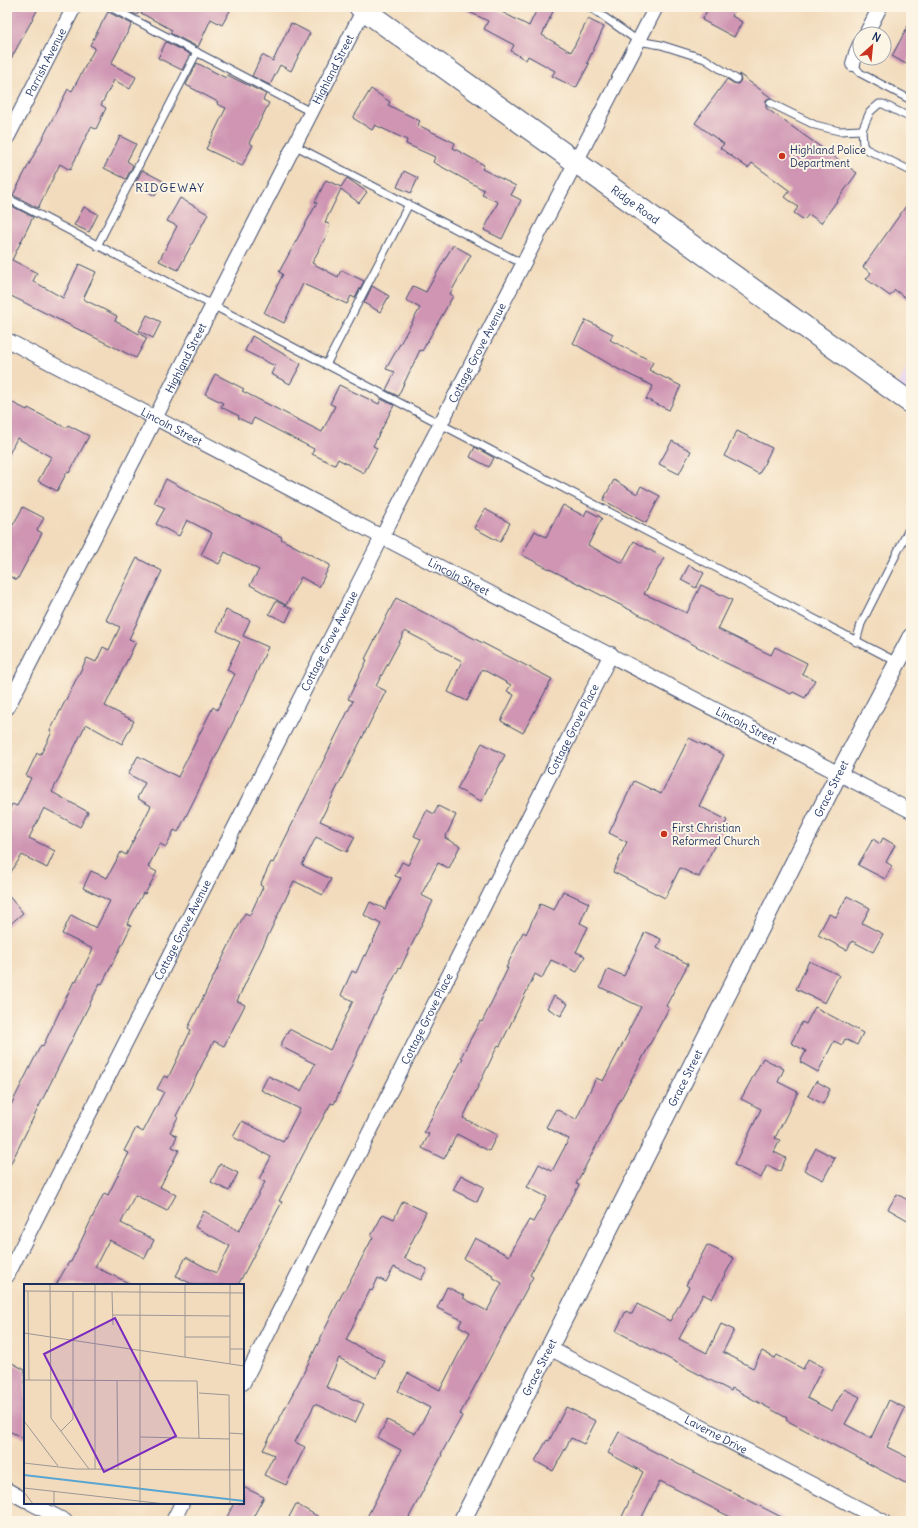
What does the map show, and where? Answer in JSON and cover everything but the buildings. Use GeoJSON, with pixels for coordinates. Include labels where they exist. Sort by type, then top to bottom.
{"type":"FeatureCollection","features":[{"type":"Feature","properties":{"kind":"main road","name":"Ridge Road"},"geometry":{"type":"LineString","coordinates":[[363,8],[911,402]]}},
{"type":"Feature","properties":{"kind":"street","name":"Parrish Avenue"},"geometry":{"type":"LineString","coordinates":[[7,138],[74,7]]}},
{"type":"Feature","properties":{"kind":"street","name":"Cottage Grove Avenue"},"geometry":{"type":"LineString","coordinates":[[7,1276],[440,423],[656,7]]}},
{"type":"Feature","properties":{"kind":"street"},"geometry":{"type":"LineString","coordinates":[[870,26],[880,7]]}},
{"type":"Feature","properties":{"kind":"street","name":"Highland Street"},"geometry":{"type":"LineString","coordinates":[[7,708],[363,8]]}},
{"type":"Feature","properties":{"kind":"street","name":"Lincoln Street"},"geometry":{"type":"LineString","coordinates":[[7,340],[382,537],[611,654],[911,811]]}},
{"type":"Feature","properties":{"kind":"street","name":"Grace Street"},"geometry":{"type":"LineString","coordinates":[[462,1521],[839,773],[906,651]]}},
{"type":"Feature","properties":{"kind":"street","name":"Cottage Grove Place"},"geometry":{"type":"LineString","coordinates":[[244,1381],[611,654]]}},
{"type":"Feature","properties":{"kind":"street","name":"Laverne Drive"},"geometry":{"type":"LineString","coordinates":[[549,1348],[883,1521]]}},
{"type":"Feature","properties":{"kind":"street"},"geometry":{"type":"LineString","coordinates":[[7,1490],[24,1499]]}},
{"type":"Feature","properties":{"kind":"street"},"geometry":{"type":"LineString","coordinates":[[33,1504],[65,1521]]}},
{"type":"Feature","properties":{"kind":"street"},"geometry":{"type":"LineString","coordinates":[[173,1521],[182,1504]]}},
{"type":"Feature","properties":{"kind":"lane"},"geometry":{"type":"LineString","coordinates":[[110,7],[311,112]]}},
{"type":"Feature","properties":{"kind":"lane"},"geometry":{"type":"LineString","coordinates":[[590,7],[638,41],[661,44],[705,59],[736,79]]}},
{"type":"Feature","properties":{"kind":"lane"},"geometry":{"type":"LineString","coordinates":[[97,246],[197,52]]}},
{"type":"Feature","properties":{"kind":"lane"},"geometry":{"type":"LineString","coordinates":[[855,66],[860,73],[911,100]]}},
{"type":"Feature","properties":{"kind":"lane"},"geometry":{"type":"LineString","coordinates":[[770,103],[815,125],[839,131],[862,130]]}},
{"type":"Feature","properties":{"kind":"lane"},"geometry":{"type":"LineString","coordinates":[[911,118],[883,104],[879,104],[870,112],[862,130],[861,140],[866,149],[911,171]]}},
{"type":"Feature","properties":{"kind":"lane"},"geometry":{"type":"LineString","coordinates":[[294,145],[523,264]]}},
{"type":"Feature","properties":{"kind":"lane"},"geometry":{"type":"LineString","coordinates":[[7,198],[212,306],[440,423],[856,642],[906,651]]}},
{"type":"Feature","properties":{"kind":"lane"},"geometry":{"type":"LineString","coordinates":[[326,365],[409,204]]}},
{"type":"Feature","properties":{"kind":"lane"},"geometry":{"type":"LineString","coordinates":[[856,642],[861,624],[911,525]]}},
{"type":"Feature","properties":{"kind":"shaded area"},"geometry":{"type":"Polygon","coordinates":[[[911,359],[911,399],[896,388],[911,359]]]}},
{"type":"Feature","properties":{"kind":"place","name":"Highland Police Department"},"geometry":{"type":"Point","coordinates":[782,156]}},
{"type":"Feature","properties":{"kind":"place","name":"First Christian Reformed Church"},"geometry":{"type":"Point","coordinates":[664,834]}},
{"type":"Feature","properties":{"kind":"district","name":"RIDGEWAY"},"geometry":{"type":"Point","coordinates":[170,187]}}]}
